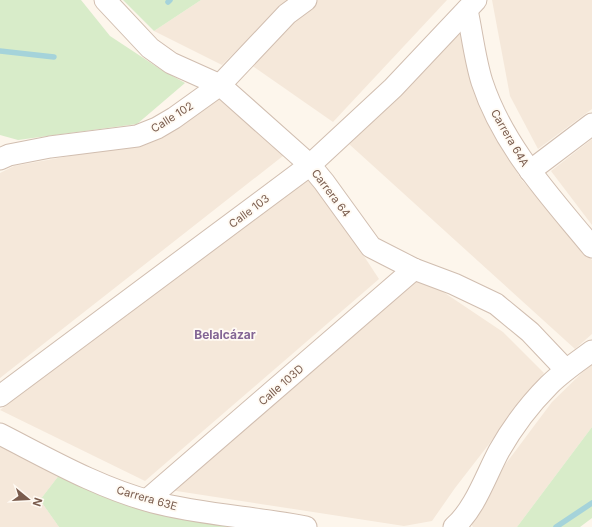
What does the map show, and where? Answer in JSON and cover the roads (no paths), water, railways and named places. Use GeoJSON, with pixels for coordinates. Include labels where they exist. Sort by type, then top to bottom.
{"type":"FeatureCollection","features":[{"type":"Feature","properties":{"kind":"street","name":"Carrera 64"},"geometry":{"type":"LineString","coordinates":[[105,0],[150,48],[171,63],[220,85],[310,165],[371,247],[414,269],[454,284],[496,304],[530,332],[566,370]]}},
{"type":"Feature","properties":{"kind":"street","name":"Calle 102"},"geometry":{"type":"LineString","coordinates":[[0,159],[10,155],[50,147],[137,136],[163,125],[220,85],[287,14],[306,0]]}},
{"type":"Feature","properties":{"kind":"street","name":"Calle 103"},"geometry":{"type":"LineString","coordinates":[[0,396],[310,165],[393,88],[471,5]]}},
{"type":"Feature","properties":{"kind":"street","name":"Carrera 64A"},"geometry":{"type":"LineString","coordinates":[[471,5],[482,81],[499,122],[530,171],[592,247]]}},
{"type":"Feature","properties":{"kind":"street"},"geometry":{"type":"LineString","coordinates":[[530,171],[592,124]]}},
{"type":"Feature","properties":{"kind":"street","name":"Calle 103D"},"geometry":{"type":"LineString","coordinates":[[148,500],[414,269]]}},
{"type":"Feature","properties":{"kind":"street"},"geometry":{"type":"LineString","coordinates":[[454,527],[471,506],[500,450],[523,416],[549,386],[566,370],[592,351]]}},
{"type":"Feature","properties":{"kind":"street","name":"Carrera 63E"},"geometry":{"type":"LineString","coordinates":[[0,434],[65,468],[107,486],[148,500],[179,508],[214,514],[268,520],[306,527]]}},
{"type":"Feature","properties":{"kind":"waterway"},"geometry":{"type":"LineString","coordinates":[[0,51],[54,57]]}},
{"type":"Feature","properties":{"kind":"waterway"},"geometry":{"type":"LineString","coordinates":[[556,527],[592,503]]}},
{"type":"Feature","properties":{"kind":"district","name":"Belalcázar"},"geometry":{"type":"Point","coordinates":[225,335]}}]}
